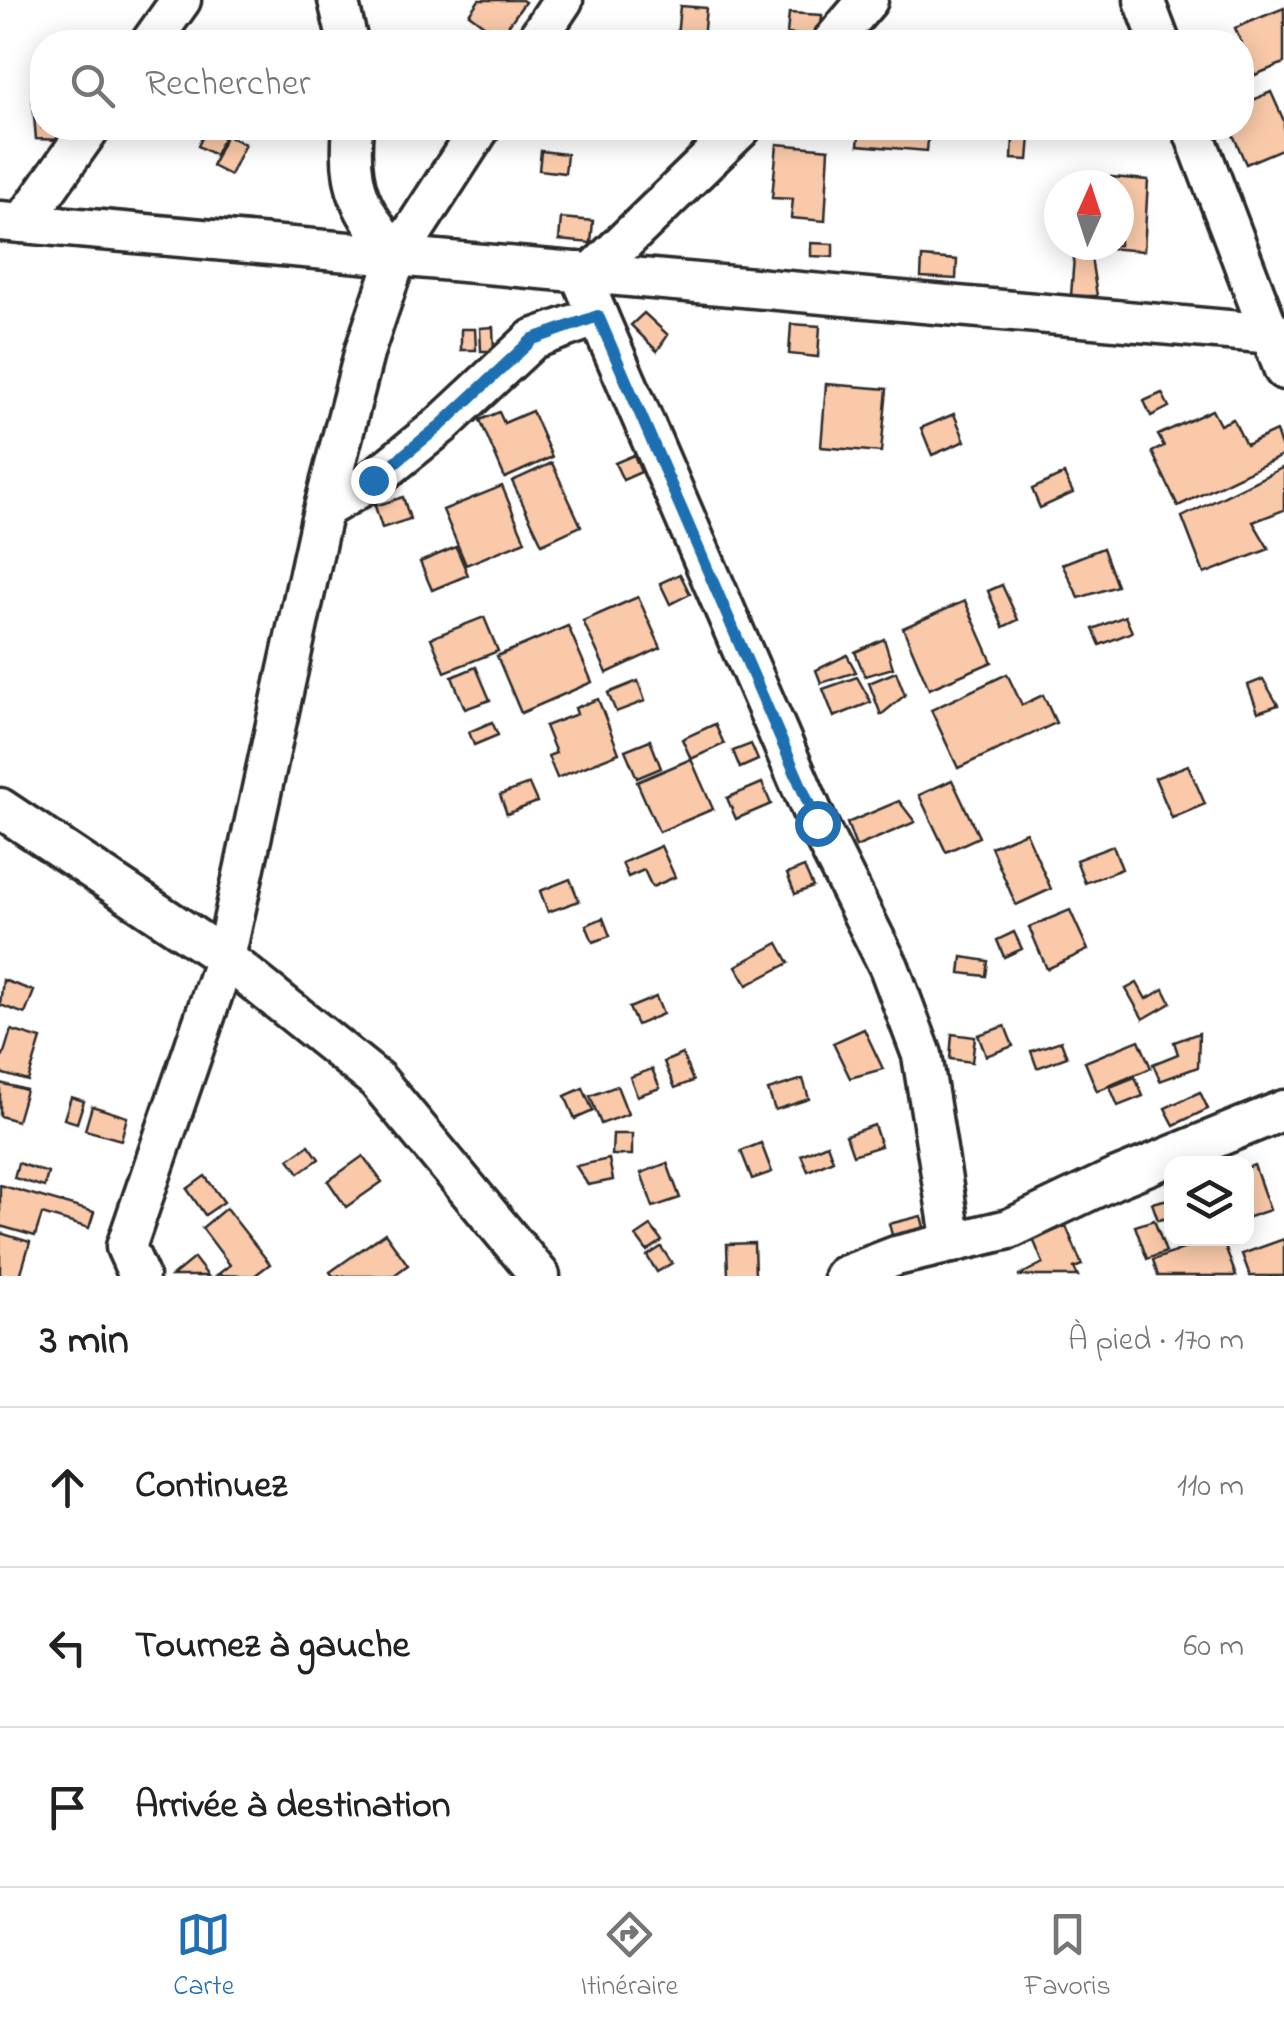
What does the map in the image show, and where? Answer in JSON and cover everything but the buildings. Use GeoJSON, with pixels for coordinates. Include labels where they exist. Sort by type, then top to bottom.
{"type":"FeatureCollection","features":[{"type":"Feature","properties":{"kind":"street"},"geometry":{"type":"LineString","coordinates":[[160,30],[181,0]]}},
{"type":"Feature","properties":{"kind":"street"},"geometry":{"type":"LineString","coordinates":[[338,0],[345,30]]}},
{"type":"Feature","properties":{"kind":"street"},"geometry":{"type":"LineString","coordinates":[[543,30],[562,0]]}},
{"type":"Feature","properties":{"kind":"street"},"geometry":{"type":"LineString","coordinates":[[842,30],[868,0]]}},
{"type":"Feature","properties":{"kind":"street"},"geometry":{"type":"LineString","coordinates":[[1144,0],[1155,30]]}},
{"type":"Feature","properties":{"kind":"street"},"geometry":{"type":"LineString","coordinates":[[11,222],[80,140]]}},
{"type":"Feature","properties":{"kind":"street"},"geometry":{"type":"LineString","coordinates":[[352,140],[350,157],[362,211],[397,256]]}},
{"type":"Feature","properties":{"kind":"street"},"geometry":{"type":"LineString","coordinates":[[139,1276],[126,1247],[225,958],[324,509],[365,350],[397,256],[472,140]]}},
{"type":"Feature","properties":{"kind":"street"},"geometry":{"type":"LineString","coordinates":[[587,271],[678,193],[729,140]]}},
{"type":"Feature","properties":{"kind":"street"},"geometry":{"type":"LineString","coordinates":[[1197,140],[1277,334],[1284,370]]}},
{"type":"Feature","properties":{"kind":"street"},"geometry":{"type":"LineString","coordinates":[[648,276],[678,193]]}},
{"type":"Feature","properties":{"kind":"street"},"geometry":{"type":"LineString","coordinates":[[11,222],[1277,334]]}},
{"type":"Feature","properties":{"kind":"street"},"geometry":{"type":"LineString","coordinates":[[587,271],[598,316],[817,823],[896,985],[922,1055],[952,1242]]}},
{"type":"Feature","properties":{"kind":"street"},"geometry":{"type":"LineString","coordinates":[[324,509],[373,480],[533,339],[598,316]]}},
{"type":"Feature","properties":{"kind":"street"},"geometry":{"type":"LineString","coordinates":[[0,808],[225,958],[377,1080],[540,1276]]}},
{"type":"Feature","properties":{"kind":"street"},"geometry":{"type":"LineString","coordinates":[[844,1276],[952,1242],[1009,1229],[1112,1180],[1284,1110]]}},
{"type":"Feature","properties":{"kind":"route"},"geometry":{"type":"LineString","coordinates":[[373,480],[441,425],[533,339],[598,316],[817,823]]}}]}
